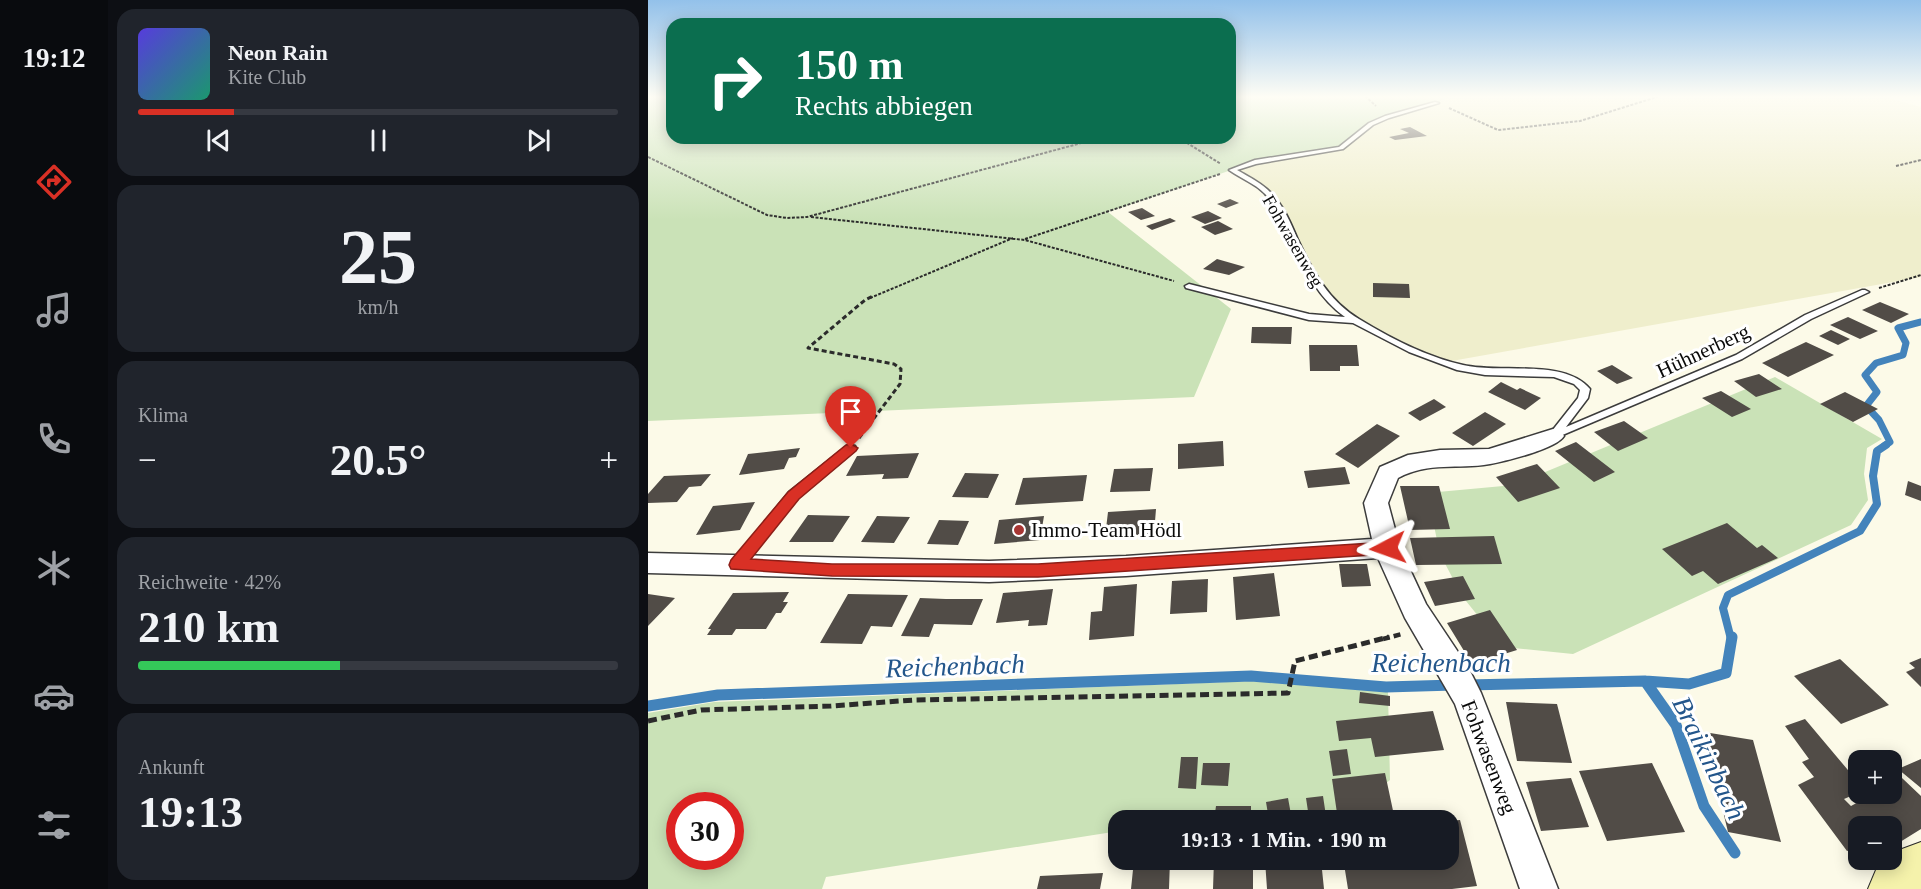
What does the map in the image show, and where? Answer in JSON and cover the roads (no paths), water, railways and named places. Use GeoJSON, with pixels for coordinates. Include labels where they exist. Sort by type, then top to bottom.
{"type":"FeatureCollection","features":[{"type":"Feature","properties":{"kind":"street","name":"Fohwasenweg"},"geometry":{"type":"LineString","coordinates":[[1539,889],[1464,690],[1415,610],[1388,548],[1376,503],[1389,473],[1408,463],[1440,458],[1489,457],[1553,436]]}},
{"type":"Feature","properties":{"kind":"street"},"geometry":{"type":"LineString","coordinates":[[648,563],[832,570],[1038,570],[1388,548]]}},
{"type":"Feature","properties":{"kind":"street"},"geometry":{"type":"LineString","coordinates":[[1896,889],[1921,868]]}},
{"type":"Feature","properties":{"kind":"lane","name":"Fohwasenweg"},"geometry":{"type":"LineString","coordinates":[[1354,137],[1341,148],[1255,162],[1232,170],[1256,183],[1273,199],[1300,256],[1323,293],[1353,320],[1390,340],[1458,368],[1485,372],[1558,375],[1581,382],[1585,389],[1582,398],[1553,436]]}},
{"type":"Feature","properties":{"kind":"lane","name":"Fohwasenweg"},"geometry":{"type":"LineString","coordinates":[[1190,286],[1309,317],[1353,320]]}},
{"type":"Feature","properties":{"kind":"lane","name":"Hühnerberg"},"geometry":{"type":"LineString","coordinates":[[1553,436],[1739,357],[1808,317],[1865,292]]}},
{"type":"Feature","properties":{"kind":"lane"},"geometry":{"type":"LineString","coordinates":[[737,565],[793,495],[851,448]]}},
{"type":"Feature","properties":{"kind":"waterway","name":"Reichenbach"},"geometry":{"type":"LineString","coordinates":[[1884,446],[1890,442],[1879,420],[1866,406],[1877,392],[1865,375],[1876,363],[1903,355],[1906,343],[1898,328],[1921,322]]}},
{"type":"Feature","properties":{"kind":"waterway","name":"Reichenbach"},"geometry":{"type":"LineString","coordinates":[[1731,639],[1723,608],[1728,595],[1860,531],[1877,504],[1873,476],[1877,451],[1886,445]]}},
{"type":"Feature","properties":{"kind":"waterway","name":"Reichenbach"},"geometry":{"type":"LineString","coordinates":[[1645,681],[1689,684],[1726,673],[1732,637]]}},
{"type":"Feature","properties":{"kind":"waterway","name":"Reichenbach"},"geometry":{"type":"LineString","coordinates":[[648,706],[718,695],[1251,676],[1386,687],[1454,685]]}},
{"type":"Feature","properties":{"kind":"waterway","name":"Reichenbach"},"geometry":{"type":"LineString","coordinates":[[1466,685],[1645,681]]}},
{"type":"Feature","properties":{"kind":"waterway","name":"Braikinbach"},"geometry":{"type":"LineString","coordinates":[[1645,681],[1676,725],[1704,806],[1735,853]]}},
{"type":"Feature","properties":{"kind":"place","name":"Immo-Team Hödl"},"geometry":{"type":"Point","coordinates":[1019,530]}}]}
